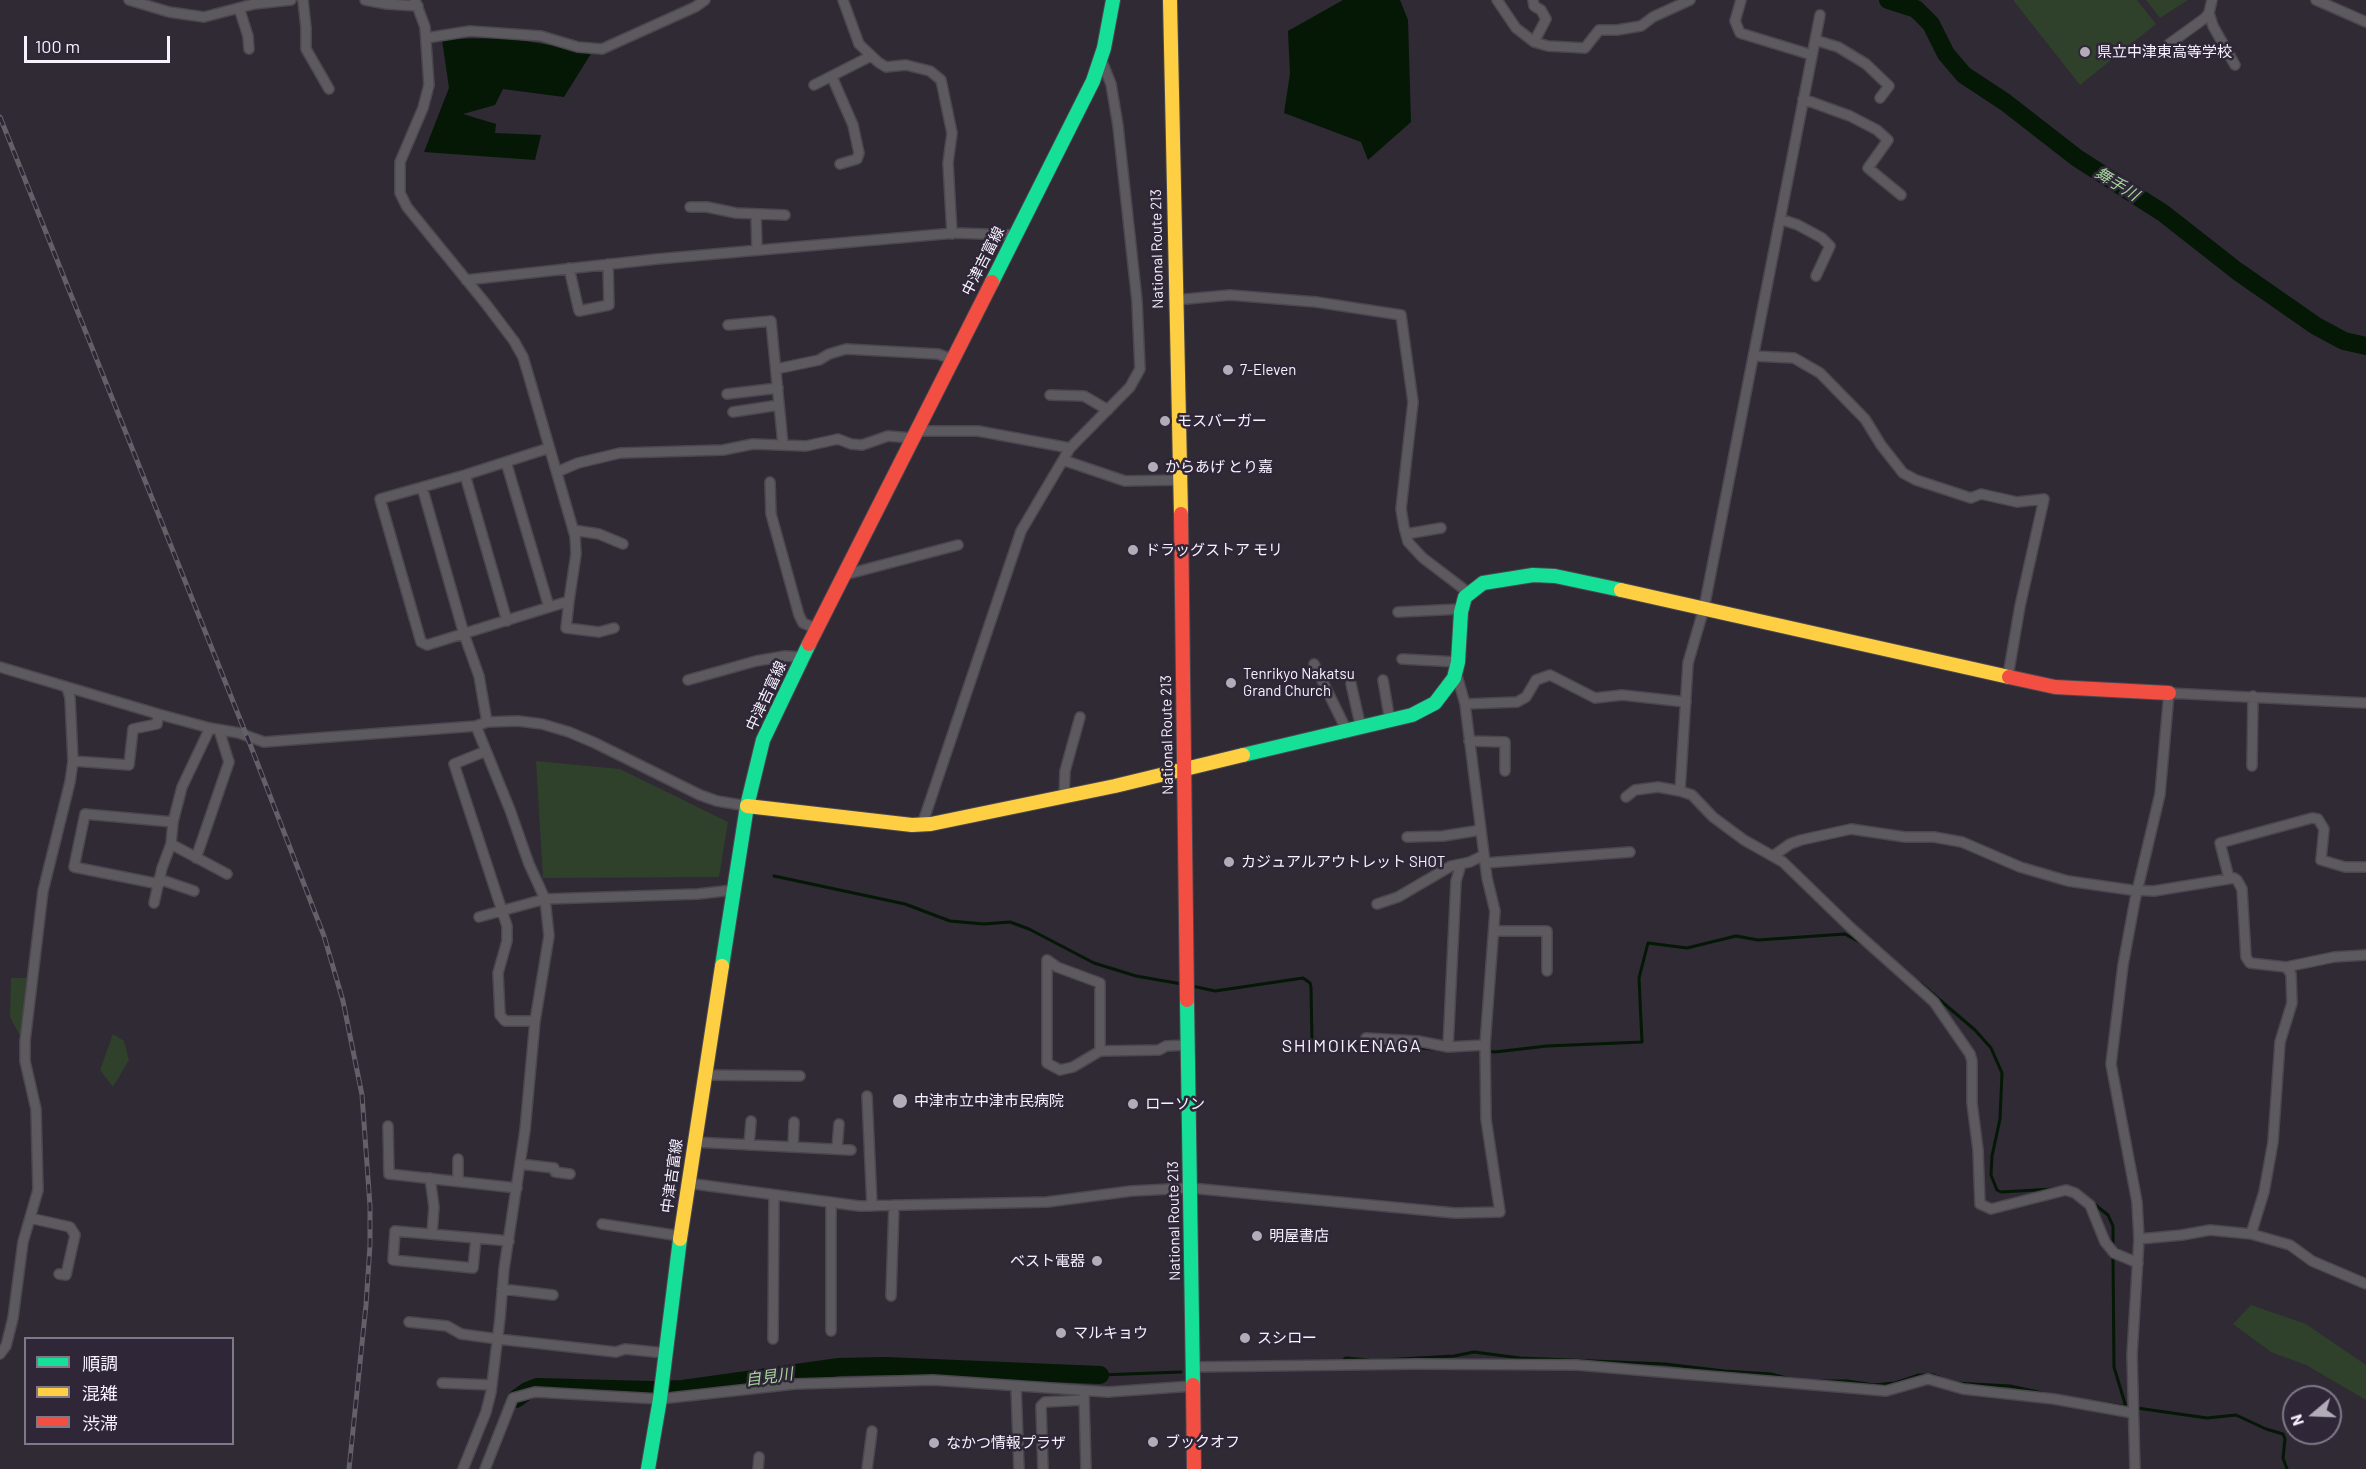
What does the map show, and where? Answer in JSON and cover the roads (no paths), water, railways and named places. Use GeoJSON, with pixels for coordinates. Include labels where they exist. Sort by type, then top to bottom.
{"type":"FeatureCollection","features":[{"type":"Feature","properties":{"kind":"main road","name":"中津吉富線"},"geometry":{"type":"LineString","coordinates":[[648,1469],[660,1399],[687,1183],[704,1075],[747,806],[763,740],[952,358],[1093,81],[1101,59],[1113,0]]}},
{"type":"Feature","properties":{"kind":"main road","name":"National Route 213"},"geometry":{"type":"LineString","coordinates":[[1170,0],[1180,480],[1194,1469]]}},
{"type":"Feature","properties":{"kind":"main road"},"geometry":{"type":"LineString","coordinates":[[747,806],[922,825],[956,821],[1064,798],[1390,721],[1419,712],[1435,703],[1450,685],[1457,667],[1461,609],[1465,597],[1474,588],[1483,583],[1541,575],[1704,608],[2055,687],[2169,693]]}},
{"type":"Feature","properties":{"kind":"street"},"geometry":{"type":"LineString","coordinates":[[129,0],[162,11],[201,17],[291,0]]}},
{"type":"Feature","properties":{"kind":"street"},"geometry":{"type":"LineString","coordinates":[[303,0],[306,50],[329,89]]}},
{"type":"Feature","properties":{"kind":"street"},"geometry":{"type":"LineString","coordinates":[[365,0],[387,4],[417,3],[426,38],[428,92],[400,162],[400,193],[414,217],[506,330],[523,357],[573,530],[576,554],[566,628],[599,632],[614,628]]}},
{"type":"Feature","properties":{"kind":"street"},"geometry":{"type":"LineString","coordinates":[[426,38],[470,31],[541,36],[578,47],[602,48],[695,7],[705,0]]}},
{"type":"Feature","properties":{"kind":"street"},"geometry":{"type":"LineString","coordinates":[[843,0],[857,39],[871,56],[886,67],[906,65],[930,71],[941,80],[952,133],[948,163],[951,234]]}},
{"type":"Feature","properties":{"kind":"street"},"geometry":{"type":"LineString","coordinates":[[1497,0],[1516,28],[1534,42],[1548,46],[1585,48],[1599,30],[1641,26],[1653,17],[1690,0]]}},
{"type":"Feature","properties":{"kind":"street"},"geometry":{"type":"LineString","coordinates":[[1533,0],[1534,6],[1541,10],[1546,19],[1534,42]]}},
{"type":"Feature","properties":{"kind":"street"},"geometry":{"type":"LineString","coordinates":[[1741,0],[1735,21],[1740,33],[1812,55]]}},
{"type":"Feature","properties":{"kind":"street"},"geometry":{"type":"LineString","coordinates":[[2212,0],[2209,13],[2235,65]]}},
{"type":"Feature","properties":{"kind":"street"},"geometry":{"type":"LineString","coordinates":[[2316,0],[2366,22]]}},
{"type":"Feature","properties":{"kind":"street"},"geometry":{"type":"LineString","coordinates":[[239,8],[248,36],[249,49]]}},
{"type":"Feature","properties":{"kind":"street"},"geometry":{"type":"LineString","coordinates":[[2169,44],[2209,13]]}},
{"type":"Feature","properties":{"kind":"street"},"geometry":{"type":"LineString","coordinates":[[1680,791],[1688,663],[1704,608],[1820,15]]}},
{"type":"Feature","properties":{"kind":"street"},"geometry":{"type":"LineString","coordinates":[[1815,40],[1838,47],[1866,64],[1889,86],[1880,98]]}},
{"type":"Feature","properties":{"kind":"street"},"geometry":{"type":"LineString","coordinates":[[814,85],[871,56]]}},
{"type":"Feature","properties":{"kind":"street"},"geometry":{"type":"LineString","coordinates":[[922,825],[1018,539],[1070,448],[1135,381],[1141,363],[1119,126],[1111,84],[1101,59]]}},
{"type":"Feature","properties":{"kind":"street"},"geometry":{"type":"LineString","coordinates":[[832,77],[853,125],[860,156],[840,164]]}},
{"type":"Feature","properties":{"kind":"street"},"geometry":{"type":"LineString","coordinates":[[1803,99],[1850,116],[1877,130],[1888,140],[1868,168],[1901,195]]}},
{"type":"Feature","properties":{"kind":"street"},"geometry":{"type":"LineString","coordinates":[[690,207],[714,208],[736,213],[785,215]]}},
{"type":"Feature","properties":{"kind":"street"},"geometry":{"type":"LineString","coordinates":[[756,214],[757,250]]}},
{"type":"Feature","properties":{"kind":"street"},"geometry":{"type":"LineString","coordinates":[[1780,219],[1798,225],[1822,238],[1830,246],[1816,276]]}},
{"type":"Feature","properties":{"kind":"street"},"geometry":{"type":"LineString","coordinates":[[466,280],[608,264],[951,234],[1014,235]]}},
{"type":"Feature","properties":{"kind":"street"},"geometry":{"type":"LineString","coordinates":[[569,268],[579,310],[609,305],[608,264]]}},
{"type":"Feature","properties":{"kind":"street"},"geometry":{"type":"LineString","coordinates":[[1175,300],[1230,295],[1316,302],[1401,315],[1413,402],[1401,509],[1406,534],[1408,542],[1423,558],[1469,593]]}},
{"type":"Feature","properties":{"kind":"street"},"geometry":{"type":"LineString","coordinates":[[728,325],[771,321],[783,445]]}},
{"type":"Feature","properties":{"kind":"street"},"geometry":{"type":"LineString","coordinates":[[776,369],[819,360],[846,349],[938,354],[952,358]]}},
{"type":"Feature","properties":{"kind":"street"},"geometry":{"type":"LineString","coordinates":[[1754,356],[1794,358],[1820,373],[1865,419],[1881,446],[1903,473],[1916,480],[1971,498],[1981,494],[2017,502],[2044,499],[2020,606],[2008,676]]}},
{"type":"Feature","properties":{"kind":"street"},"geometry":{"type":"LineString","coordinates":[[727,394],[778,388]]}},
{"type":"Feature","properties":{"kind":"street"},"geometry":{"type":"LineString","coordinates":[[1050,395],[1084,396],[1108,410]]}},
{"type":"Feature","properties":{"kind":"street"},"geometry":{"type":"LineString","coordinates":[[733,412],[779,405]]}},
{"type":"Feature","properties":{"kind":"street"},"geometry":{"type":"LineString","coordinates":[[556,472],[578,463],[620,453],[723,450],[753,444],[813,446],[838,438],[859,445],[888,436],[978,431],[1070,448]]}},
{"type":"Feature","properties":{"kind":"street"},"geometry":{"type":"LineString","coordinates":[[549,448],[380,499],[421,642],[427,645],[569,601]]}},
{"type":"Feature","properties":{"kind":"street"},"geometry":{"type":"LineString","coordinates":[[1063,460],[1125,481],[1180,480]]}},
{"type":"Feature","properties":{"kind":"street"},"geometry":{"type":"LineString","coordinates":[[506,462],[549,607]]}},
{"type":"Feature","properties":{"kind":"street"},"geometry":{"type":"LineString","coordinates":[[465,475],[507,621]]}},
{"type":"Feature","properties":{"kind":"street"},"geometry":{"type":"LineString","coordinates":[[770,482],[771,514],[799,615],[803,623],[817,629]]}},
{"type":"Feature","properties":{"kind":"street"},"geometry":{"type":"LineString","coordinates":[[422,487],[464,634],[479,676],[487,722]]}},
{"type":"Feature","properties":{"kind":"street"},"geometry":{"type":"LineString","coordinates":[[1406,534],[1441,528]]}},
{"type":"Feature","properties":{"kind":"street"},"geometry":{"type":"LineString","coordinates":[[573,530],[599,534],[623,544]]}},
{"type":"Feature","properties":{"kind":"street"},"geometry":{"type":"LineString","coordinates":[[844,574],[958,544]]}},
{"type":"Feature","properties":{"kind":"street"},"geometry":{"type":"LineString","coordinates":[[1398,612],[1461,609]]}},
{"type":"Feature","properties":{"kind":"street"},"geometry":{"type":"LineString","coordinates":[[688,680],[756,661],[785,656],[803,657]]}},
{"type":"Feature","properties":{"kind":"street"},"geometry":{"type":"LineString","coordinates":[[687,1183],[872,1206],[1047,1202],[1190,1188],[1455,1213],[1500,1212],[1486,1119],[1485,1045],[1495,911],[1484,859],[1465,704],[1457,667],[1402,659]]}},
{"type":"Feature","properties":{"kind":"street"},"geometry":{"type":"LineString","coordinates":[[1314,664],[1354,729]]}},
{"type":"Feature","properties":{"kind":"street"},"geometry":{"type":"LineString","coordinates":[[0,667],[158,714],[264,742],[476,726],[487,722],[535,723],[569,732],[700,795],[717,801],[747,806]]}},
{"type":"Feature","properties":{"kind":"street"},"geometry":{"type":"LineString","coordinates":[[1465,704],[1517,702],[1526,697],[1536,680],[1550,675],[1595,698],[1622,695],[1686,702]]}},
{"type":"Feature","properties":{"kind":"street"},"geometry":{"type":"LineString","coordinates":[[1383,680],[1390,721]]}},
{"type":"Feature","properties":{"kind":"street"},"geometry":{"type":"LineString","coordinates":[[1351,684],[1354,729]]}},
{"type":"Feature","properties":{"kind":"street"},"geometry":{"type":"LineString","coordinates":[[0,1354],[6,1346],[13,1318],[23,1242],[38,1190],[39,1144],[36,1109],[26,1061],[25,1041],[43,891],[73,761],[70,698],[67,688]]}},
{"type":"Feature","properties":{"kind":"street"},"geometry":{"type":"LineString","coordinates":[[2135,1469],[2132,1355],[2139,1239],[2137,1202],[2111,1064],[2123,965],[2137,891],[2160,794],[2169,693],[2366,703]]}},
{"type":"Feature","properties":{"kind":"street"},"geometry":{"type":"LineString","coordinates":[[2252,766],[2253,696]]}},
{"type":"Feature","properties":{"kind":"street"},"geometry":{"type":"LineString","coordinates":[[73,761],[129,765],[133,729],[157,724],[158,714]]}},
{"type":"Feature","properties":{"kind":"street"},"geometry":{"type":"LineString","coordinates":[[1064,798],[1065,771],[1080,717]]}},
{"type":"Feature","properties":{"kind":"street"},"geometry":{"type":"LineString","coordinates":[[463,1469],[486,1412],[492,1385],[502,1289],[520,1164],[535,1022],[549,936],[545,898],[529,864],[476,726]]}},
{"type":"Feature","properties":{"kind":"street"},"geometry":{"type":"LineString","coordinates":[[154,903],[171,844],[172,822],[182,787],[214,729]]}},
{"type":"Feature","properties":{"kind":"street"},"geometry":{"type":"LineString","coordinates":[[196,858],[229,762],[214,729]]}},
{"type":"Feature","properties":{"kind":"street"},"geometry":{"type":"LineString","coordinates":[[1469,741],[1505,742],[1505,771]]}},
{"type":"Feature","properties":{"kind":"street"},"geometry":{"type":"LineString","coordinates":[[486,751],[454,764],[507,926],[507,940],[498,973],[500,1015],[505,1021],[535,1022]]}},
{"type":"Feature","properties":{"kind":"street"},"geometry":{"type":"LineString","coordinates":[[1626,797],[1635,790],[1646,788],[1680,791],[1692,795],[1713,817],[1744,840],[1783,862],[1850,927],[1925,992],[1970,1054],[1980,1204],[1991,1209],[2066,1190],[2075,1193],[2090,1205],[2105,1242],[2114,1254],[2138,1263]]}},
{"type":"Feature","properties":{"kind":"street"},"geometry":{"type":"LineString","coordinates":[[172,822],[86,814],[74,867],[159,881],[194,891]]}},
{"type":"Feature","properties":{"kind":"street"},"geometry":{"type":"LineString","coordinates":[[2229,878],[2220,843],[2312,819],[2318,819],[2324,829],[2321,860],[2344,867],[2366,867]]}},
{"type":"Feature","properties":{"kind":"street"},"geometry":{"type":"LineString","coordinates":[[1773,856],[1790,844],[1801,840],[1851,829],[1962,842],[2012,863],[2068,881],[2137,891],[2154,891],[2229,878],[2237,880],[2242,889],[2247,961],[2253,964],[2286,967],[2334,957],[2366,955]]}},
{"type":"Feature","properties":{"kind":"street"},"geometry":{"type":"LineString","coordinates":[[1407,837],[1443,836],[1481,830]]}},
{"type":"Feature","properties":{"kind":"street"},"geometry":{"type":"LineString","coordinates":[[171,844],[228,874]]}},
{"type":"Feature","properties":{"kind":"street"},"geometry":{"type":"LineString","coordinates":[[1377,904],[1398,897],[1452,866],[1484,859],[1630,852]]}},
{"type":"Feature","properties":{"kind":"street"},"geometry":{"type":"LineString","coordinates":[[1448,1047],[1456,881],[1461,864]]}},
{"type":"Feature","properties":{"kind":"street"},"geometry":{"type":"LineString","coordinates":[[479,917],[545,898],[698,894],[734,890]]}},
{"type":"Feature","properties":{"kind":"street"},"geometry":{"type":"LineString","coordinates":[[1494,931],[1547,931],[1547,971]]}},
{"type":"Feature","properties":{"kind":"street"},"geometry":{"type":"LineString","coordinates":[[1100,1051],[1100,983],[1056,967],[1047,960],[1047,1063],[1060,1070],[1073,1067],[1100,1051],[1159,1050],[1166,1046],[1188,1046]]}},
{"type":"Feature","properties":{"kind":"street"},"geometry":{"type":"LineString","coordinates":[[2251,1234],[2264,1192],[2273,1142],[2280,1042],[2292,1002],[2291,974],[2286,967]]}},
{"type":"Feature","properties":{"kind":"street"},"geometry":{"type":"LineString","coordinates":[[1366,1038],[1410,1040],[1448,1047],[1485,1045]]}},
{"type":"Feature","properties":{"kind":"street"},"geometry":{"type":"LineString","coordinates":[[704,1075],[800,1076]]}},
{"type":"Feature","properties":{"kind":"street"},"geometry":{"type":"LineString","coordinates":[[867,1096],[872,1206]]}},
{"type":"Feature","properties":{"kind":"street"},"geometry":{"type":"LineString","coordinates":[[749,1145],[751,1121]]}},
{"type":"Feature","properties":{"kind":"street"},"geometry":{"type":"LineString","coordinates":[[793,1147],[794,1122]]}},
{"type":"Feature","properties":{"kind":"street"},"geometry":{"type":"LineString","coordinates":[[837,1149],[839,1124]]}},
{"type":"Feature","properties":{"kind":"street"},"geometry":{"type":"LineString","coordinates":[[388,1126],[389,1174],[517,1188]]}},
{"type":"Feature","properties":{"kind":"street"},"geometry":{"type":"LineString","coordinates":[[694,1142],[851,1150]]}},
{"type":"Feature","properties":{"kind":"street"},"geometry":{"type":"LineString","coordinates":[[458,1159],[458,1181]]}},
{"type":"Feature","properties":{"kind":"street"},"geometry":{"type":"LineString","coordinates":[[520,1164],[554,1168],[555,1172],[570,1174]]}},
{"type":"Feature","properties":{"kind":"street"},"geometry":{"type":"LineString","coordinates":[[430,1178],[434,1207],[432,1234]]}},
{"type":"Feature","properties":{"kind":"street"},"geometry":{"type":"LineString","coordinates":[[773,1339],[774,1195]]}},
{"type":"Feature","properties":{"kind":"street"},"geometry":{"type":"LineString","coordinates":[[831,1202],[831,1331]]}},
{"type":"Feature","properties":{"kind":"street"},"geometry":{"type":"LineString","coordinates":[[891,1296],[894,1205]]}},
{"type":"Feature","properties":{"kind":"street"},"geometry":{"type":"LineString","coordinates":[[30,1218],[70,1227],[75,1235],[66,1275],[59,1274]]}},
{"type":"Feature","properties":{"kind":"street"},"geometry":{"type":"LineString","coordinates":[[602,1224],[680,1236]]}},
{"type":"Feature","properties":{"kind":"street"},"geometry":{"type":"LineString","coordinates":[[2139,1239],[2210,1230],[2251,1234],[2289,1245],[2312,1261],[2366,1284]]}},
{"type":"Feature","properties":{"kind":"street"},"geometry":{"type":"LineString","coordinates":[[476,1238],[474,1268],[393,1260],[395,1231],[432,1234],[476,1238],[509,1241]]}},
{"type":"Feature","properties":{"kind":"street"},"geometry":{"type":"LineString","coordinates":[[502,1289],[553,1295]]}},
{"type":"Feature","properties":{"kind":"street"},"geometry":{"type":"LineString","coordinates":[[409,1322],[447,1326],[461,1334],[498,1339],[616,1352],[625,1349],[665,1353]]}},
{"type":"Feature","properties":{"kind":"street"},"geometry":{"type":"LineString","coordinates":[[1192,1367],[1416,1364],[1577,1365],[1754,1378],[1811,1386],[1886,1391],[1928,1379],[1963,1389],[2055,1400],[2133,1413]]}},
{"type":"Feature","properties":{"kind":"street"},"geometry":{"type":"LineString","coordinates":[[485,1469],[513,1398],[536,1392],[660,1399],[795,1384],[933,1380],[1016,1386],[1084,1396]]}},
{"type":"Feature","properties":{"kind":"street"},"geometry":{"type":"LineString","coordinates":[[442,1383],[492,1385]]}},
{"type":"Feature","properties":{"kind":"street"},"geometry":{"type":"LineString","coordinates":[[1016,1386],[1019,1469]]}},
{"type":"Feature","properties":{"kind":"street"},"geometry":{"type":"LineString","coordinates":[[1043,1469],[1041,1406],[1045,1402],[1114,1391],[1193,1386]]}},
{"type":"Feature","properties":{"kind":"street"},"geometry":{"type":"LineString","coordinates":[[1084,1396],[1086,1469]]}},
{"type":"Feature","properties":{"kind":"street"},"geometry":{"type":"LineString","coordinates":[[867,1469],[872,1431]]}},
{"type":"Feature","properties":{"kind":"street"},"geometry":{"type":"LineString","coordinates":[[758,1469],[759,1457]]}},
{"type":"Feature","properties":{"kind":"waterway","name":"舞手川"},"geometry":{"type":"LineString","coordinates":[[1888,0],[1916,9],[1931,24],[1946,54],[1964,75],[2005,102],[2077,158],[2163,213],[2237,271],[2316,326],[2344,341],[2366,346]]}},
{"type":"Feature","properties":{"kind":"waterway"},"geometry":{"type":"LineString","coordinates":[[774,876],[905,904],[950,921],[984,924],[1010,922],[1029,929],[1094,963],[1136,976],[1182,984]]}},
{"type":"Feature","properties":{"kind":"waterway"},"geometry":{"type":"LineString","coordinates":[[1488,1051],[1642,1042],[1639,978],[1648,943],[1687,948],[1736,936],[1758,940],[1845,934],[1865,945]]}},
{"type":"Feature","properties":{"kind":"waterway"},"geometry":{"type":"LineString","coordinates":[[1192,986],[1215,991],[1303,978],[1310,983],[1311,987],[1312,1042],[1316,1047],[1360,1043],[1434,1049]]}},
{"type":"Feature","properties":{"kind":"waterway"},"geometry":{"type":"LineString","coordinates":[[1920,983],[1975,1030],[1991,1048],[2002,1073],[2000,1119],[1992,1156],[1991,1175],[1997,1190],[2001,1192],[2053,1189]]}},
{"type":"Feature","properties":{"kind":"waterway"},"geometry":{"type":"LineString","coordinates":[[2093,1203],[2108,1215],[2113,1226],[2113,1248]]}},
{"type":"Feature","properties":{"kind":"waterway"},"geometry":{"type":"LineString","coordinates":[[2113,1254],[2114,1367],[2126,1407]]}},
{"type":"Feature","properties":{"kind":"waterway"},"geometry":{"type":"LineString","coordinates":[[1382,1360],[1454,1356],[1474,1352],[1520,1358],[1665,1364],[1771,1374],[1790,1379]]}},
{"type":"Feature","properties":{"kind":"waterway"},"geometry":{"type":"LineString","coordinates":[[1341,1362],[1346,1358],[1369,1360]]}},
{"type":"Feature","properties":{"kind":"waterway","name":"自見川"},"geometry":{"type":"LineString","coordinates":[[516,1399],[537,1387],[683,1389],[839,1367],[885,1366],[1100,1375]]}},
{"type":"Feature","properties":{"kind":"waterway"},"geometry":{"type":"LineString","coordinates":[[1100,1375],[1181,1372]]}},
{"type":"Feature","properties":{"kind":"waterway"},"geometry":{"type":"LineString","coordinates":[[1817,1381],[1847,1381],[1874,1385],[1895,1383],[1919,1375],[1933,1375],[1943,1379]]}},
{"type":"Feature","properties":{"kind":"waterway"},"geometry":{"type":"LineString","coordinates":[[1955,1383],[2010,1386],[2047,1394]]}},
{"type":"Feature","properties":{"kind":"waterway"},"geometry":{"type":"LineString","coordinates":[[2109,1404],[2207,1418],[2236,1415],[2283,1434],[2285,1439],[2283,1458],[2287,1469]]}},
{"type":"Feature","properties":{"kind":"railway"},"geometry":{"type":"LineString","coordinates":[[0,117],[250,744],[324,936],[343,1001],[362,1095],[370,1206],[366,1305],[349,1469]]}},
{"type":"Feature","properties":{"kind":"place","name":"県立中津東高等学校"},"geometry":{"type":"Point","coordinates":[2085,52]}},
{"type":"Feature","properties":{"kind":"place","name":"7-Eleven"},"geometry":{"type":"Point","coordinates":[1228,370]}},
{"type":"Feature","properties":{"kind":"place","name":"モスバーガー"},"geometry":{"type":"Point","coordinates":[1165,421]}},
{"type":"Feature","properties":{"kind":"place","name":"からあげ とり嘉"},"geometry":{"type":"Point","coordinates":[1153,467]}},
{"type":"Feature","properties":{"kind":"place","name":"ドラッグストア モリ"},"geometry":{"type":"Point","coordinates":[1133,550]}},
{"type":"Feature","properties":{"kind":"place","name":"Tenrikyo Nakatsu Grand Church"},"geometry":{"type":"Point","coordinates":[1231,683]}},
{"type":"Feature","properties":{"kind":"place","name":"カジュアルアウトレット SHOT"},"geometry":{"type":"Point","coordinates":[1229,862]}},
{"type":"Feature","properties":{"kind":"place","name":"中津市立中津市民病院"},"geometry":{"type":"Point","coordinates":[900,1101]}},
{"type":"Feature","properties":{"kind":"place","name":"ローソン"},"geometry":{"type":"Point","coordinates":[1133,1104]}},
{"type":"Feature","properties":{"kind":"place","name":"明屋書店"},"geometry":{"type":"Point","coordinates":[1257,1236]}},
{"type":"Feature","properties":{"kind":"place","name":"ベスト電器"},"geometry":{"type":"Point","coordinates":[1097,1261]}},
{"type":"Feature","properties":{"kind":"place","name":"マルキョウ"},"geometry":{"type":"Point","coordinates":[1061,1333]}},
{"type":"Feature","properties":{"kind":"place","name":"スシロー"},"geometry":{"type":"Point","coordinates":[1245,1338]}},
{"type":"Feature","properties":{"kind":"place","name":"ブックオフ"},"geometry":{"type":"Point","coordinates":[1153,1442]}},
{"type":"Feature","properties":{"kind":"place","name":"なかつ情報プラザ"},"geometry":{"type":"Point","coordinates":[934,1443]}},
{"type":"Feature","properties":{"kind":"district","name":"SHIMOIKENAGA"},"geometry":{"type":"Point","coordinates":[1352,1046]}}]}
